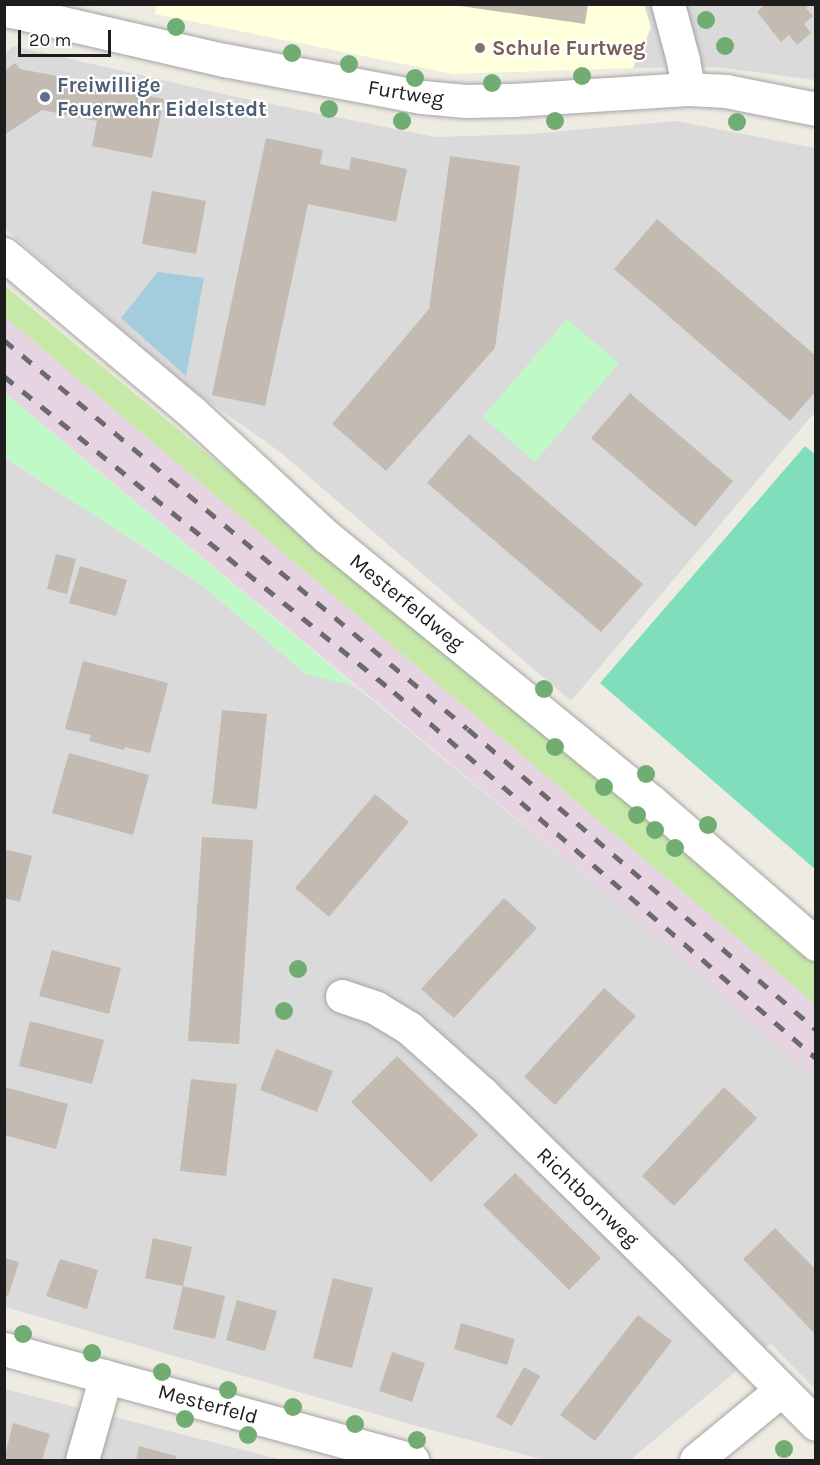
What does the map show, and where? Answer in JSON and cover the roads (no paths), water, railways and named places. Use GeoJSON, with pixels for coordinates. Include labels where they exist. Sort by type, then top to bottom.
{"type":"FeatureCollection","features":[{"type":"Feature","properties":{"kind":"street"},"geometry":{"type":"LineString","coordinates":[[668,4],[688,89]]}},
{"type":"Feature","properties":{"kind":"street","name":"Furtweg"},"geometry":{"type":"LineString","coordinates":[[4,6],[11,11],[224,60],[444,99],[513,100],[688,89],[726,91],[816,109]]}},
{"type":"Feature","properties":{"kind":"street","name":"Mesterfeldweg"},"geometry":{"type":"LineString","coordinates":[[4,254],[194,413],[327,537],[652,802],[816,944]]}},
{"type":"Feature","properties":{"kind":"street","name":"Richtbornweg"},"geometry":{"type":"LineString","coordinates":[[342,996],[376,1008],[409,1028],[467,1079],[662,1269],[816,1424]]}},
{"type":"Feature","properties":{"kind":"street","name":"Mesterfeld"},"geometry":{"type":"LineString","coordinates":[[4,1349],[412,1461]]}},
{"type":"Feature","properties":{"kind":"street"},"geometry":{"type":"LineString","coordinates":[[82,1461],[106,1376]]}},
{"type":"Feature","properties":{"kind":"street"},"geometry":{"type":"LineString","coordinates":[[696,1461],[781,1390]]}},
{"type":"Feature","properties":{"kind":"water"},"geometry":{"type":"Polygon","coordinates":[[[158,272],[204,278],[186,376],[121,318],[158,272]]]}},
{"type":"Feature","properties":{"kind":"railway"},"geometry":{"type":"LineString","coordinates":[[4,340],[468,729],[816,1029]]}},
{"type":"Feature","properties":{"kind":"railway"},"geometry":{"type":"LineString","coordinates":[[4,376],[394,692],[816,1058]]}},
{"type":"Feature","properties":{"kind":"place","name":"Schule Furtweg"},"geometry":{"type":"Point","coordinates":[480,48]}},
{"type":"Feature","properties":{"kind":"place","name":"Freiwillige Feuerwehr Eidelstedt"},"geometry":{"type":"Point","coordinates":[45,97]}}]}
